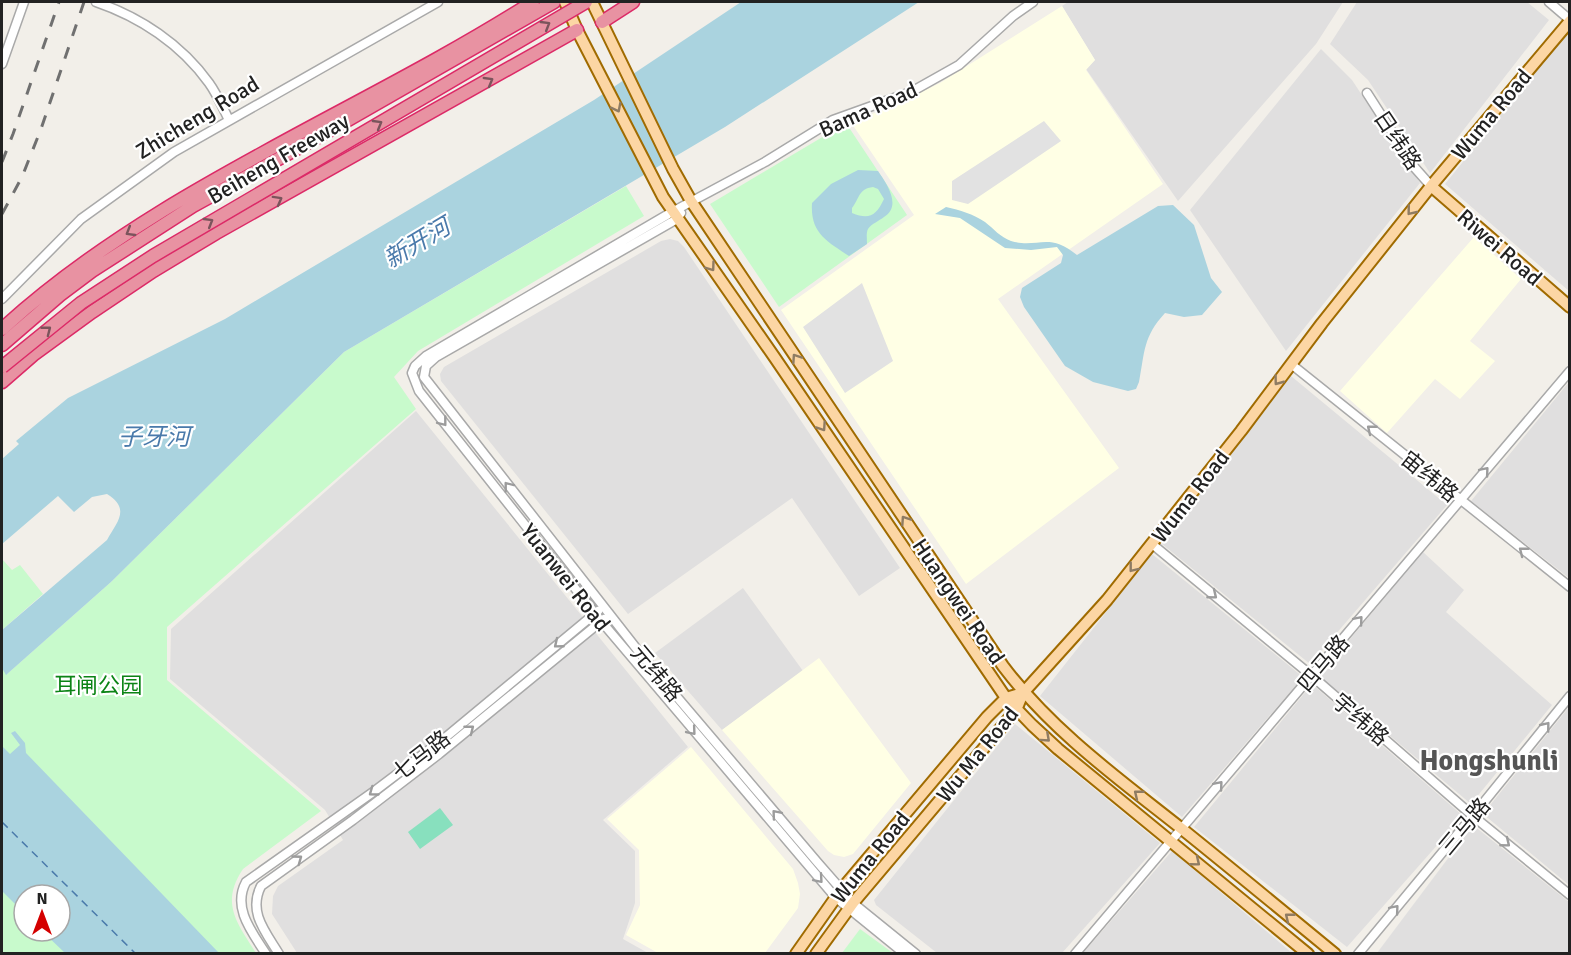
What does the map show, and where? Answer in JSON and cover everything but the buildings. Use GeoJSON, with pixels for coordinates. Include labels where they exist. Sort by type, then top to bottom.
{"type":"FeatureCollection","features":[{"type":"Feature","properties":{"kind":"highway"},"geometry":{"type":"LineString","coordinates":[[2,328],[57,283],[115,241],[231,171],[402,79],[533,2]]}},
{"type":"Feature","properties":{"kind":"highway","name":"Beiheng Freeway"},"geometry":{"type":"LineString","coordinates":[[2,345],[92,271],[194,206],[554,2]]}},
{"type":"Feature","properties":{"kind":"highway","name":"Beiheng Freeway"},"geometry":{"type":"LineString","coordinates":[[2,367],[81,303],[153,255],[586,2]]}},
{"type":"Feature","properties":{"kind":"highway"},"geometry":{"type":"LineString","coordinates":[[602,22],[633,2]]}},
{"type":"Feature","properties":{"kind":"highway"},"geometry":{"type":"LineString","coordinates":[[2,382],[33,355],[75,324],[153,271],[216,233],[578,30]]}},
{"type":"Feature","properties":{"kind":"main road","name":"Huangwei Road"},"geometry":{"type":"LineString","coordinates":[[565,2],[590,56],[674,215],[775,358],[1006,698],[1058,749],[1308,954]]}},
{"type":"Feature","properties":{"kind":"main road","name":"Huangwei Road"},"geometry":{"type":"LineString","coordinates":[[592,2],[673,169],[691,201],[996,657],[1023,693],[1056,726],[1335,954]]}},
{"type":"Feature","properties":{"kind":"main road","name":"Wuma Road"},"geometry":{"type":"LineString","coordinates":[[1023,693],[1107,600],[1431,186],[1569,20]]}},
{"type":"Feature","properties":{"kind":"main road","name":"Riwei Road"},"geometry":{"type":"LineString","coordinates":[[1431,186],[1569,307]]}},
{"type":"Feature","properties":{"kind":"main road"},"geometry":{"type":"LineString","coordinates":[[1006,698],[1023,693]]}},
{"type":"Feature","properties":{"kind":"main road","name":"Wu Ma Road"},"geometry":{"type":"LineString","coordinates":[[816,954],[851,906],[1016,710],[1023,693]]}},
{"type":"Feature","properties":{"kind":"main road","name":"Wuma Road"},"geometry":{"type":"LineString","coordinates":[[796,954],[839,894],[1006,698]]}},
{"type":"Feature","properties":{"kind":"street"},"geometry":{"type":"LineString","coordinates":[[2,64],[24,2]]}},
{"type":"Feature","properties":{"kind":"street"},"geometry":{"type":"LineString","coordinates":[[96,2],[113,8],[157,31],[186,56],[210,84],[229,120]]}},
{"type":"Feature","properties":{"kind":"street","name":"Zhicheng Road"},"geometry":{"type":"LineString","coordinates":[[2,300],[81,219],[174,152],[438,2]]}},
{"type":"Feature","properties":{"kind":"street","name":"Bama Road"},"geometry":{"type":"LineString","coordinates":[[424,371],[436,357],[674,215],[691,201],[765,162],[833,120],[911,92],[958,66],[1013,16],[1033,2]]}},
{"type":"Feature","properties":{"kind":"street"},"geometry":{"type":"LineString","coordinates":[[1549,2],[1569,20]]}},
{"type":"Feature","properties":{"kind":"street","name":"日纬路"},"geometry":{"type":"LineString","coordinates":[[1367,93],[1415,168],[1431,186]]}},
{"type":"Feature","properties":{"kind":"street","name":"Bama Road"},"geometry":{"type":"LineString","coordinates":[[412,373],[415,366],[426,356],[674,215]]}},
{"type":"Feature","properties":{"kind":"street","name":"宙纬路"},"geometry":{"type":"LineString","coordinates":[[1291,364],[1569,587]]}},
{"type":"Feature","properties":{"kind":"street","name":"元纬路"},"geometry":{"type":"LineString","coordinates":[[424,371],[427,382],[603,607],[839,894]]}},
{"type":"Feature","properties":{"kind":"street","name":"四马路"},"geometry":{"type":"LineString","coordinates":[[1074,954],[1172,842],[1569,372]]}},
{"type":"Feature","properties":{"kind":"street","name":"Yuanwei Road"},"geometry":{"type":"LineString","coordinates":[[412,373],[419,391],[598,618],[839,894],[905,954]]}},
{"type":"Feature","properties":{"kind":"street","name":"宇纬路"},"geometry":{"type":"LineString","coordinates":[[1152,544],[1312,676],[1473,816],[1569,895]]}},
{"type":"Feature","properties":{"kind":"street","name":"七马路"},"geometry":{"type":"LineString","coordinates":[[279,954],[258,920],[255,907],[261,886],[439,754],[598,618],[603,607]]}},
{"type":"Feature","properties":{"kind":"street","name":"七马路"},"geometry":{"type":"LineString","coordinates":[[266,954],[245,917],[240,899],[246,882],[437,744],[598,618],[610,615]]}},
{"type":"Feature","properties":{"kind":"street","name":"三马路"},"geometry":{"type":"LineString","coordinates":[[1358,954],[1569,696]]}},
{"type":"Feature","properties":{"kind":"street"},"geometry":{"type":"LineString","coordinates":[[851,906],[916,954]]}},
{"type":"Feature","properties":{"kind":"shaded area"},"geometry":{"type":"Polygon","coordinates":[[[1068,2],[1343,2],[1316,44],[1178,201],[1086,69],[1095,60],[1062,6],[1068,2]]]}},
{"type":"Feature","properties":{"kind":"shaded area"},"geometry":{"type":"Polygon","coordinates":[[[1357,2],[1527,2],[1549,20],[1430,173],[1368,80],[1330,44],[1357,2]]]}},
{"type":"Feature","properties":{"kind":"shaded area"},"geometry":{"type":"Polygon","coordinates":[[[1062,6],[1095,60],[1086,70],[1163,184],[998,299],[1119,468],[966,584],[781,310],[914,215],[850,121],[884,110],[940,83],[1062,6]]]}},
{"type":"Feature","properties":{"kind":"shaded area"},"geometry":{"type":"Polygon","coordinates":[[[1567,33],[1570,35],[1569,291],[1445,184],[1567,33]]]}},
{"type":"Feature","properties":{"kind":"shaded area"},"geometry":{"type":"Polygon","coordinates":[[[1321,49],[1352,80],[1420,183],[1286,351],[1190,210],[1321,49]]]}},
{"type":"Feature","properties":{"kind":"shaded area"},"geometry":{"type":"Polygon","coordinates":[[[1044,121],[1061,141],[968,204],[952,200],[952,181],[1044,121]]]}},
{"type":"Feature","properties":{"kind":"shaded area"},"geometry":{"type":"Polygon","coordinates":[[[1474,237],[1521,279],[1470,341],[1495,361],[1460,399],[1435,379],[1387,433],[1340,391],[1474,237]]]}},
{"type":"Feature","properties":{"kind":"shaded area"},"geometry":{"type":"Polygon","coordinates":[[[670,239],[678,241],[684,247],[900,568],[859,596],[792,498],[628,614],[441,381],[440,374],[444,367],[661,241],[670,239]]]}},
{"type":"Feature","properties":{"kind":"shaded area"},"geometry":{"type":"Polygon","coordinates":[[[862,283],[893,361],[845,393],[803,327],[862,283]]]}},
{"type":"Feature","properties":{"kind":"shaded area"},"geometry":{"type":"Polygon","coordinates":[[[1291,376],[1447,505],[1310,664],[1162,544],[1291,376]]]}},
{"type":"Feature","properties":{"kind":"shaded area"},"geometry":{"type":"Polygon","coordinates":[[[1569,382],[1569,578],[1471,501],[1569,382]]]}},
{"type":"Feature","properties":{"kind":"shaded area"},"geometry":{"type":"Polygon","coordinates":[[[416,411],[688,747],[603,820],[635,851],[635,903],[623,939],[648,953],[297,953],[272,914],[273,896],[278,886],[343,840],[325,810],[170,679],[171,629],[416,411]]]}},
{"type":"Feature","properties":{"kind":"shaded area"},"geometry":{"type":"Polygon","coordinates":[[[1423,552],[1464,590],[1446,612],[1552,705],[1471,804],[1319,676],[1423,552]]]}},
{"type":"Feature","properties":{"kind":"shaded area"},"geometry":{"type":"Polygon","coordinates":[[[1152,554],[1303,677],[1182,817],[1040,696],[1152,554]]]}},
{"type":"Feature","properties":{"kind":"shaded area"},"geometry":{"type":"Polygon","coordinates":[[[743,588],[803,671],[722,730],[655,653],[743,588]]]}},
{"type":"Feature","properties":{"kind":"shaded area"},"geometry":{"type":"Polygon","coordinates":[[[819,658],[911,783],[853,854],[844,857],[828,851],[722,730],[819,658]]]}},
{"type":"Feature","properties":{"kind":"shaded area"},"geometry":{"type":"Polygon","coordinates":[[[1312,684],[1463,816],[1347,947],[1194,827],[1312,684]]]}},
{"type":"Feature","properties":{"kind":"shaded area"},"geometry":{"type":"Polygon","coordinates":[[[1569,707],[1569,885],[1483,814],[1569,707]]]}},
{"type":"Feature","properties":{"kind":"shaded area"},"geometry":{"type":"Polygon","coordinates":[[[1015,724],[1160,843],[1062,953],[937,953],[876,905],[874,900],[1015,724]]]}},
{"type":"Feature","properties":{"kind":"shaded area"},"geometry":{"type":"Polygon","coordinates":[[[691,747],[793,869],[800,894],[798,908],[765,953],[658,953],[626,935],[640,905],[639,850],[607,819],[691,747]]]}},
{"type":"Feature","properties":{"kind":"shaded area"},"geometry":{"type":"Polygon","coordinates":[[[1473,825],[1569,902],[1569,953],[1377,953],[1473,825]]]}},
{"type":"Feature","properties":{"kind":"shaded area"},"geometry":{"type":"Polygon","coordinates":[[[1172,851],[1292,953],[1083,953],[1172,851]]]}},
{"type":"Feature","properties":{"kind":"green space"},"geometry":{"type":"Polygon","coordinates":[[[846,123],[907,215],[779,307],[710,204],[846,123]]]}},
{"type":"Feature","properties":{"kind":"green space","name":"耳闸公园"},"geometry":{"type":"Polygon","coordinates":[[[626,186],[644,216],[418,351],[394,377],[416,409],[167,627],[167,680],[321,811],[243,869],[236,881],[232,903],[234,912],[237,922],[256,953],[2,953],[2,668],[7,674],[111,582],[344,352],[626,186]]]}},
{"type":"Feature","properties":{"kind":"green space"},"geometry":{"type":"Polygon","coordinates":[[[2,559],[12,570],[20,565],[43,594],[2,630],[2,559]]]}},
{"type":"Feature","properties":{"kind":"green space"},"geometry":{"type":"Polygon","coordinates":[[[440,808],[453,825],[420,849],[408,832],[440,808]]]}},
{"type":"Feature","properties":{"kind":"green space"},"geometry":{"type":"Polygon","coordinates":[[[860,929],[893,953],[842,953],[860,929]]]}},
{"type":"Feature","properties":{"kind":"water","name":"子牙河"},"geometry":{"type":"Polygon","coordinates":[[[741,2],[919,2],[725,127],[344,352],[111,582],[6,675],[2,668],[2,630],[107,540],[120,516],[119,505],[107,494],[92,497],[74,512],[58,496],[2,544],[2,459],[19,444],[16,441],[68,398],[225,319],[594,100],[741,2]]]}},
{"type":"Feature","properties":{"kind":"water"},"geometry":{"type":"Polygon","coordinates":[[[858,170],[878,171],[891,195],[892,207],[868,229],[867,244],[849,256],[827,241],[814,222],[812,203],[831,184],[858,170]],[[873,187],[862,192],[852,208],[852,213],[867,216],[875,213],[884,199],[878,189],[873,187]]]}},
{"type":"Feature","properties":{"kind":"water"},"geometry":{"type":"Polygon","coordinates":[[[1173,205],[1194,225],[1211,278],[1222,292],[1202,315],[1184,317],[1165,313],[1149,337],[1136,389],[1128,391],[1093,382],[1065,366],[1024,307],[1020,297],[1022,288],[1061,263],[1063,255],[1057,247],[1031,250],[1005,248],[960,218],[935,214],[946,207],[956,209],[980,219],[1011,241],[1050,242],[1067,248],[1077,255],[1158,206],[1173,205]]]}},
{"type":"Feature","properties":{"kind":"water"},"geometry":{"type":"Polygon","coordinates":[[[15,731],[25,743],[26,753],[219,953],[65,953],[55,943],[72,943],[72,883],[12,883],[12,901],[2,891],[2,746],[10,754],[20,745],[11,733],[15,731]]]}},
{"type":"Feature","properties":{"kind":"ferry route"},"geometry":{"type":"LineString","coordinates":[[2,822],[136,954]]}},
{"type":"Feature","properties":{"kind":"railway"},"geometry":{"type":"LineString","coordinates":[[2,162],[59,2]]}},
{"type":"Feature","properties":{"kind":"railway"},"geometry":{"type":"LineString","coordinates":[[2,214],[22,177],[41,129],[84,2]]}},
{"type":"Feature","properties":{"kind":"district","name":"Hongshunli"},"geometry":{"type":"Point","coordinates":[1489,760]}},
{"type":"Feature","properties":{"kind":"water label","name":"新开河"},"geometry":{"type":"Point","coordinates":[417,243]}}]}
